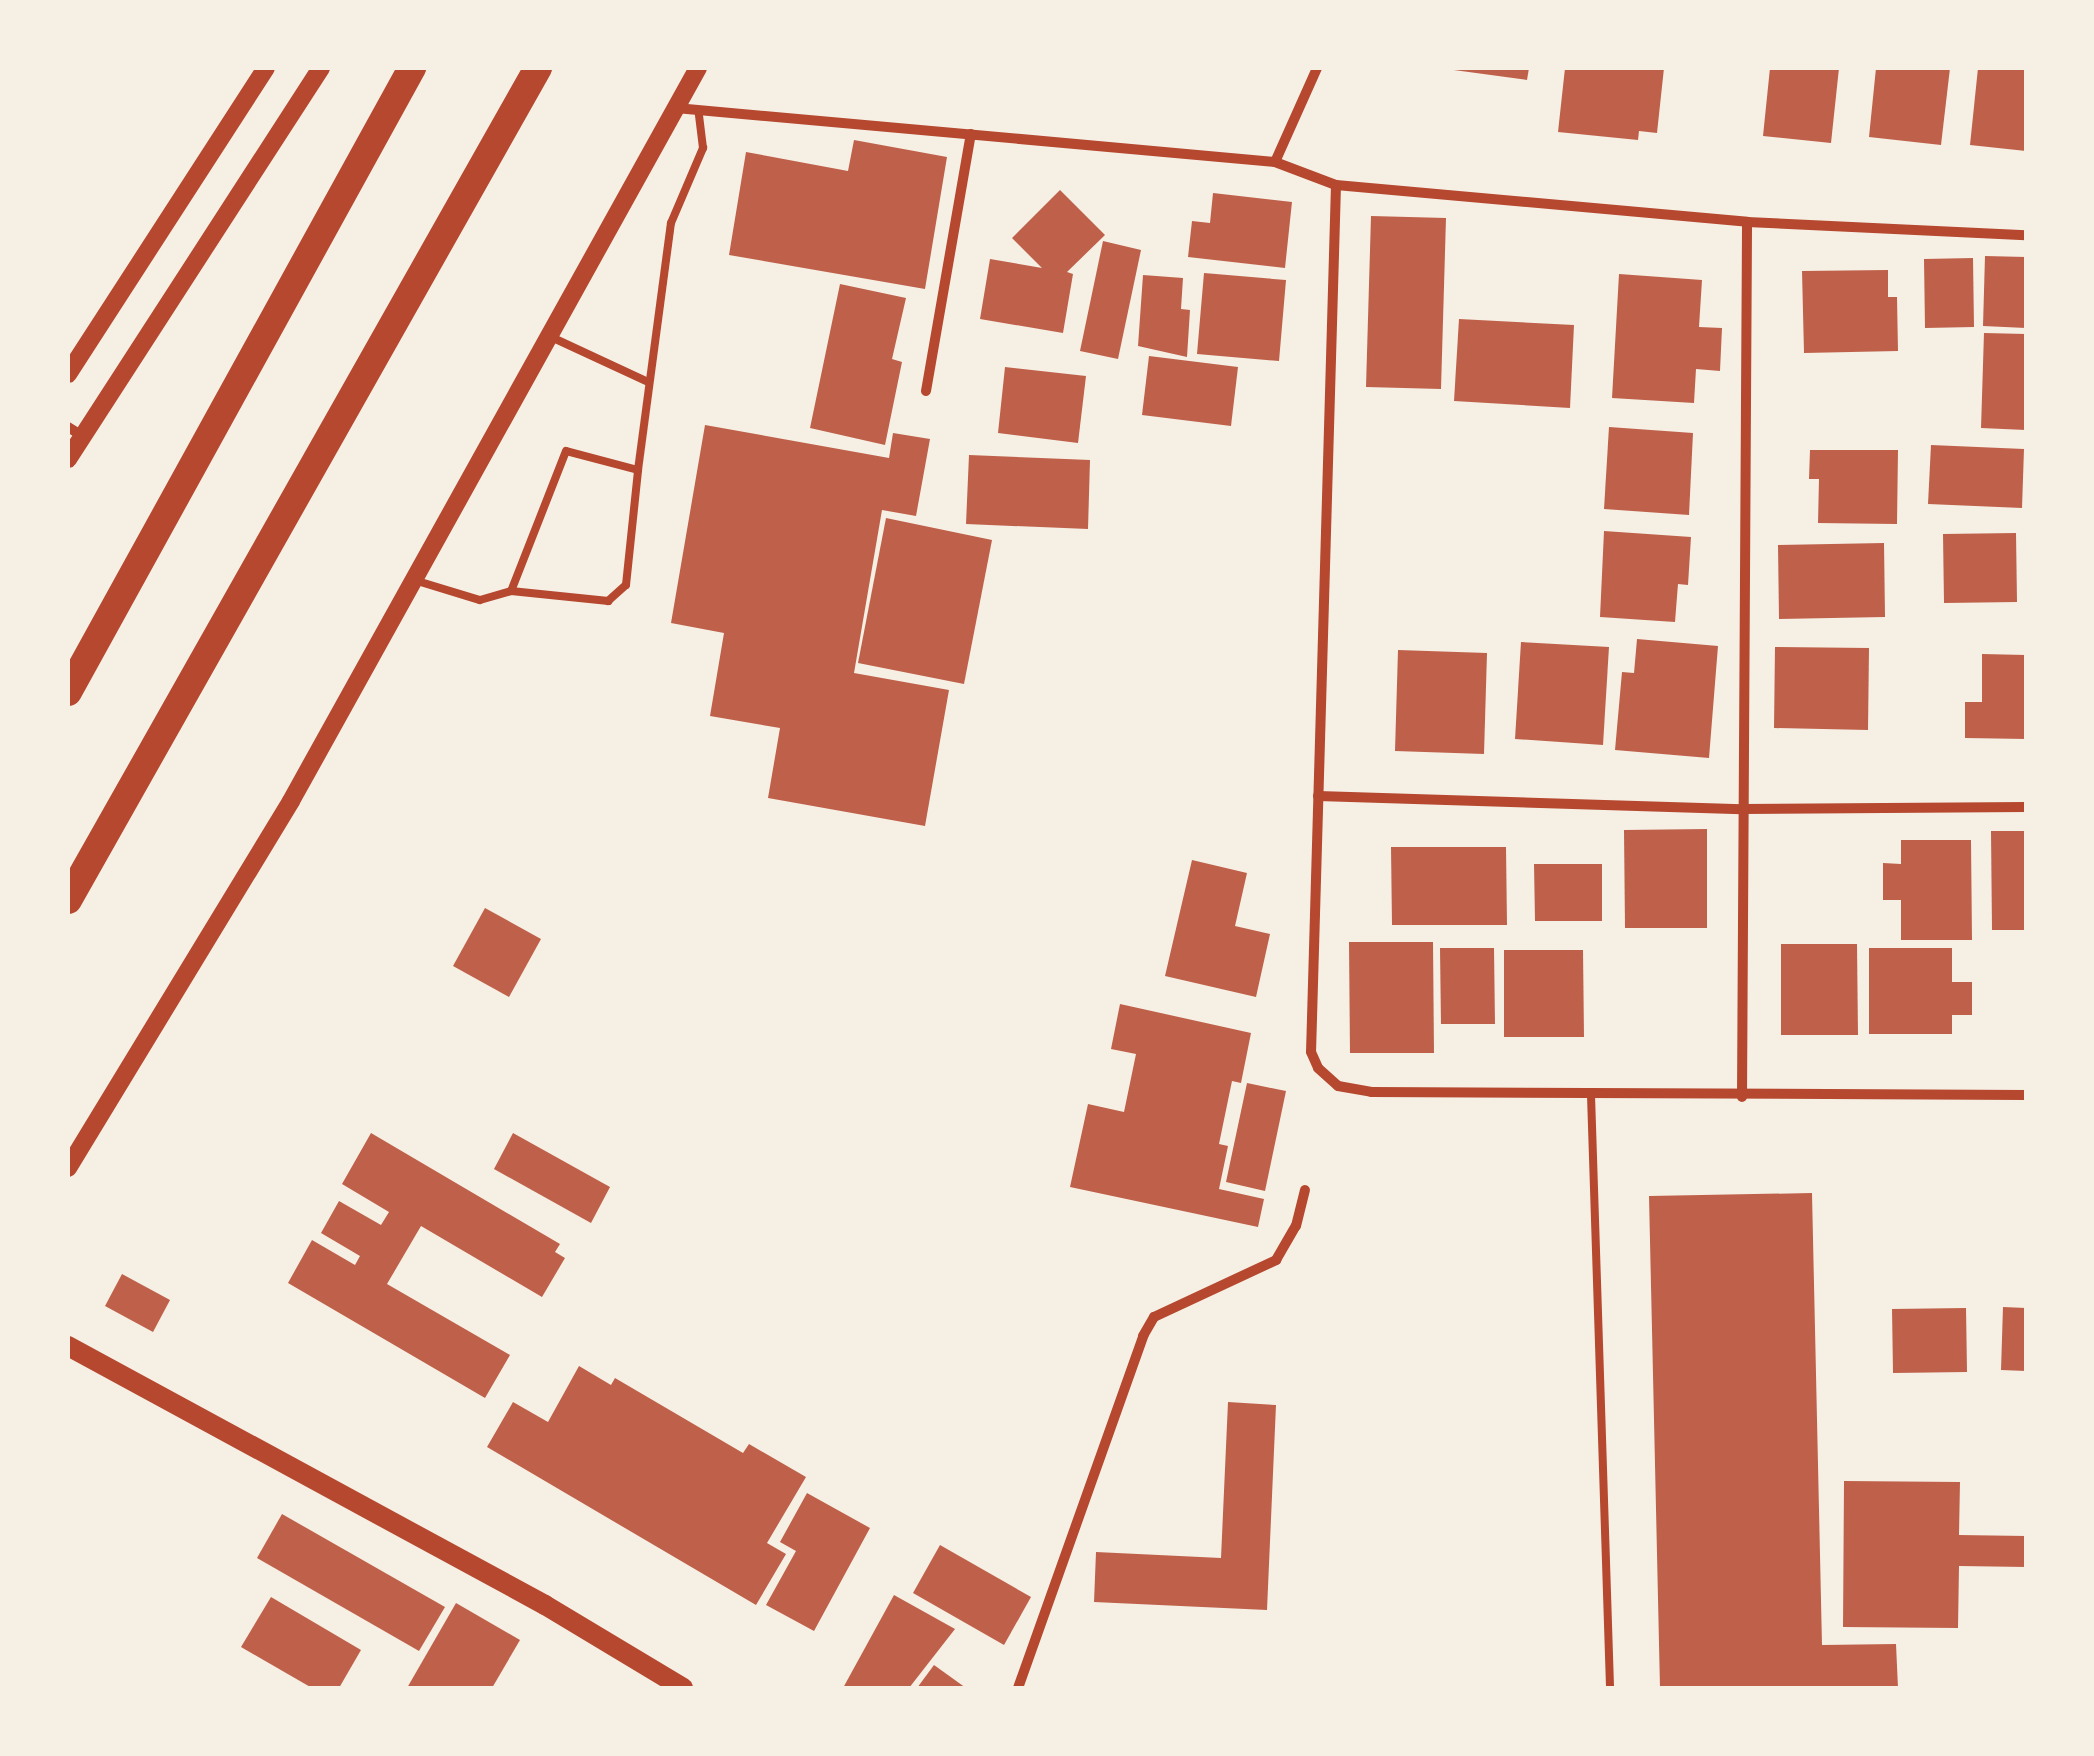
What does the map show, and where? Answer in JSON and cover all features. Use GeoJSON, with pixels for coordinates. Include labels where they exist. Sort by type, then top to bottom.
{"type":"FeatureCollection","features":[{"type":"Feature","properties":{"kind":"highway"},"geometry":{"type":"LineString","coordinates":[[68,692],[412,68]]}},
{"type":"Feature","properties":{"kind":"highway"},"geometry":{"type":"LineString","coordinates":[[68,900],[538,68]]}},
{"type":"Feature","properties":{"kind":"main road"},"geometry":{"type":"LineString","coordinates":[[68,1346],[544,1605],[683,1688]]}},
{"type":"Feature","properties":{"kind":"street"},"geometry":{"type":"LineString","coordinates":[[68,374],[266,68]]}},
{"type":"Feature","properties":{"kind":"street"},"geometry":{"type":"LineString","coordinates":[[68,458],[74,431],[321,68]]}},
{"type":"Feature","properties":{"kind":"street"},"geometry":{"type":"LineString","coordinates":[[68,1168],[292,801],[698,68]]}},
{"type":"Feature","properties":{"kind":"street"},"geometry":{"type":"LineString","coordinates":[[1275,162],[1317,68]]}},
{"type":"Feature","properties":{"kind":"street"},"geometry":{"type":"LineString","coordinates":[[675,108],[1275,162],[1336,184],[1747,222],[2026,235]]}},
{"type":"Feature","properties":{"kind":"street"},"geometry":{"type":"LineString","coordinates":[[926,391],[970,134]]}},
{"type":"Feature","properties":{"kind":"street"},"geometry":{"type":"LineString","coordinates":[[1336,184],[1311,1052],[1318,1068],[1338,1086],[1371,1092],[2026,1096]]}},
{"type":"Feature","properties":{"kind":"street"},"geometry":{"type":"LineString","coordinates":[[1742,1097],[1747,222]]}},
{"type":"Feature","properties":{"kind":"street"},"geometry":{"type":"LineString","coordinates":[[1318,796],[1742,809],[2026,807]]}},
{"type":"Feature","properties":{"kind":"street"},"geometry":{"type":"LineString","coordinates":[[1018,1688],[1143,1336],[1154,1318],[1276,1260],[1296,1226],[1305,1190]]}},
{"type":"Feature","properties":{"kind":"lane"},"geometry":{"type":"LineString","coordinates":[[414,580],[480,600],[511,591],[596,602],[620,594],[626,586],[648,382],[671,223],[703,148],[698,110]]}},
{"type":"Feature","properties":{"kind":"lane"},"geometry":{"type":"LineString","coordinates":[[549,336],[648,382]]}},
{"type":"Feature","properties":{"kind":"lane"},"geometry":{"type":"LineString","coordinates":[[511,591],[566,451],[638,470]]}},
{"type":"Feature","properties":{"kind":"lane"},"geometry":{"type":"LineString","coordinates":[[1590,1095],[1610,1688]]}},
{"type":"Feature","properties":{"kind":"building"},"geometry":{"type":"Polygon","coordinates":[[[1439,68],[1529,68],[1527,80],[1439,68]]]}},
{"type":"Feature","properties":{"kind":"building"},"geometry":{"type":"Polygon","coordinates":[[[1565,68],[1664,68],[1657,133],[1639,131],[1638,140],[1558,132],[1565,68]]]}},
{"type":"Feature","properties":{"kind":"building"},"geometry":{"type":"Polygon","coordinates":[[[1770,68],[1839,68],[1831,143],[1763,136],[1770,68]]]}},
{"type":"Feature","properties":{"kind":"building"},"geometry":{"type":"Polygon","coordinates":[[[1876,68],[1950,68],[1941,145],[1869,137],[1876,68]]]}},
{"type":"Feature","properties":{"kind":"building"},"geometry":{"type":"Polygon","coordinates":[[[1978,68],[2026,68],[2026,151],[1970,145],[1978,68]]]}},
{"type":"Feature","properties":{"kind":"building"},"geometry":{"type":"Polygon","coordinates":[[[854,140],[947,157],[925,289],[729,255],[746,152],[848,171],[854,140]]]}},
{"type":"Feature","properties":{"kind":"building"},"geometry":{"type":"Polygon","coordinates":[[[1060,190],[1105,235],[1067,272],[1073,274],[1063,333],[980,319],[990,259],[1042,268],[1012,238],[1060,190]]]}},
{"type":"Feature","properties":{"kind":"building"},"geometry":{"type":"Polygon","coordinates":[[[1213,193],[1292,202],[1285,268],[1188,257],[1192,221],[1210,223],[1213,193]]]}},
{"type":"Feature","properties":{"kind":"building"},"geometry":{"type":"Polygon","coordinates":[[[1371,216],[1446,218],[1441,389],[1366,387],[1371,216]]]}},
{"type":"Feature","properties":{"kind":"building"},"geometry":{"type":"Polygon","coordinates":[[[1103,241],[1141,250],[1118,359],[1080,351],[1103,241]]]}},
{"type":"Feature","properties":{"kind":"building"},"geometry":{"type":"Polygon","coordinates":[[[1985,256],[2026,257],[2026,328],[1983,326],[1985,256]]]}},
{"type":"Feature","properties":{"kind":"building"},"geometry":{"type":"Polygon","coordinates":[[[1973,258],[1974,327],[1925,328],[1924,259],[1973,258]]]}},
{"type":"Feature","properties":{"kind":"building"},"geometry":{"type":"Polygon","coordinates":[[[1888,270],[1888,297],[1897,297],[1898,351],[1804,353],[1802,271],[1888,270]]]}},
{"type":"Feature","properties":{"kind":"building"},"geometry":{"type":"Polygon","coordinates":[[[1204,273],[1286,280],[1279,361],[1197,354],[1204,273]]]}},
{"type":"Feature","properties":{"kind":"building"},"geometry":{"type":"Polygon","coordinates":[[[1619,274],[1702,280],[1699,327],[1722,328],[1720,371],[1696,369],[1694,403],[1612,398],[1619,274]]]}},
{"type":"Feature","properties":{"kind":"building"},"geometry":{"type":"Polygon","coordinates":[[[1143,275],[1183,278],[1181,309],[1190,310],[1187,357],[1138,346],[1143,275]]]}},
{"type":"Feature","properties":{"kind":"building"},"geometry":{"type":"Polygon","coordinates":[[[840,284],[906,298],[892,359],[902,362],[885,445],[810,428],[840,284]]]}},
{"type":"Feature","properties":{"kind":"building"},"geometry":{"type":"Polygon","coordinates":[[[1459,319],[1574,325],[1570,408],[1454,401],[1459,319]]]}},
{"type":"Feature","properties":{"kind":"building"},"geometry":{"type":"Polygon","coordinates":[[[1984,333],[2026,334],[2026,430],[1981,428],[1984,333]]]}},
{"type":"Feature","properties":{"kind":"building"},"geometry":{"type":"Polygon","coordinates":[[[1149,356],[1238,367],[1231,426],[1142,415],[1149,356]]]}},
{"type":"Feature","properties":{"kind":"building"},"geometry":{"type":"Polygon","coordinates":[[[1005,367],[1086,376],[1078,443],[998,433],[1005,367]]]}},
{"type":"Feature","properties":{"kind":"building"},"geometry":{"type":"Polygon","coordinates":[[[705,425],[889,458],[893,433],[930,439],[916,516],[882,510],[854,673],[949,690],[925,826],[768,798],[780,728],[710,716],[724,633],[671,623],[705,425]]]}},
{"type":"Feature","properties":{"kind":"building"},"geometry":{"type":"Polygon","coordinates":[[[1609,427],[1693,433],[1689,515],[1604,509],[1609,427]]]}},
{"type":"Feature","properties":{"kind":"building"},"geometry":{"type":"Polygon","coordinates":[[[1931,445],[2024,449],[2022,508],[1928,504],[1931,445]]]}},
{"type":"Feature","properties":{"kind":"building"},"geometry":{"type":"Polygon","coordinates":[[[1810,450],[1898,450],[1897,524],[1818,523],[1819,479],[1809,479],[1810,450]]]}},
{"type":"Feature","properties":{"kind":"building"},"geometry":{"type":"Polygon","coordinates":[[[969,455],[1090,460],[1088,529],[966,524],[969,455]]]}},
{"type":"Feature","properties":{"kind":"building"},"geometry":{"type":"Polygon","coordinates":[[[886,518],[992,540],[964,684],[858,663],[886,518]]]}},
{"type":"Feature","properties":{"kind":"building"},"geometry":{"type":"Polygon","coordinates":[[[1604,531],[1691,537],[1688,585],[1678,584],[1675,622],[1600,617],[1604,531]]]}},
{"type":"Feature","properties":{"kind":"building"},"geometry":{"type":"Polygon","coordinates":[[[2016,533],[2017,602],[1944,603],[1943,534],[2016,533]]]}},
{"type":"Feature","properties":{"kind":"building"},"geometry":{"type":"Polygon","coordinates":[[[1884,543],[1885,617],[1779,619],[1778,545],[1884,543]]]}},
{"type":"Feature","properties":{"kind":"building"},"geometry":{"type":"Polygon","coordinates":[[[1637,639],[1718,646],[1709,758],[1615,750],[1622,672],[1634,673],[1637,639]]]}},
{"type":"Feature","properties":{"kind":"building"},"geometry":{"type":"Polygon","coordinates":[[[1521,642],[1609,647],[1603,745],[1515,739],[1521,642]]]}},
{"type":"Feature","properties":{"kind":"building"},"geometry":{"type":"Polygon","coordinates":[[[1775,647],[1869,648],[1868,730],[1774,728],[1775,647]]]}},
{"type":"Feature","properties":{"kind":"building"},"geometry":{"type":"Polygon","coordinates":[[[1398,650],[1487,653],[1484,754],[1395,751],[1398,650]]]}},
{"type":"Feature","properties":{"kind":"building"},"geometry":{"type":"Polygon","coordinates":[[[1982,654],[2026,655],[2026,739],[1965,738],[1965,702],[1982,702],[1982,654]]]}},
{"type":"Feature","properties":{"kind":"building"},"geometry":{"type":"Polygon","coordinates":[[[1707,829],[1707,928],[1625,928],[1624,830],[1707,829]]]}},
{"type":"Feature","properties":{"kind":"building"},"geometry":{"type":"Polygon","coordinates":[[[1991,831],[2026,831],[2026,930],[1992,930],[1991,831]]]}},
{"type":"Feature","properties":{"kind":"building"},"geometry":{"type":"Polygon","coordinates":[[[1901,840],[1971,840],[1972,940],[1901,940],[1901,900],[1883,900],[1883,863],[1901,864],[1901,840]]]}},
{"type":"Feature","properties":{"kind":"building"},"geometry":{"type":"Polygon","coordinates":[[[1391,847],[1506,847],[1507,925],[1392,925],[1391,847]]]}},
{"type":"Feature","properties":{"kind":"building"},"geometry":{"type":"Polygon","coordinates":[[[1192,860],[1247,873],[1235,926],[1270,934],[1256,997],[1165,976],[1192,860]]]}},
{"type":"Feature","properties":{"kind":"building"},"geometry":{"type":"Polygon","coordinates":[[[1534,864],[1602,864],[1602,921],[1535,921],[1534,864]]]}},
{"type":"Feature","properties":{"kind":"building"},"geometry":{"type":"Polygon","coordinates":[[[485,908],[541,939],[509,997],[453,966],[485,908]]]}},
{"type":"Feature","properties":{"kind":"building"},"geometry":{"type":"Polygon","coordinates":[[[1349,942],[1433,942],[1434,1053],[1350,1053],[1349,942]]]}},
{"type":"Feature","properties":{"kind":"building"},"geometry":{"type":"Polygon","coordinates":[[[1781,944],[1857,944],[1858,1035],[1781,1035],[1781,944]]]}},
{"type":"Feature","properties":{"kind":"building"},"geometry":{"type":"Polygon","coordinates":[[[1440,948],[1494,948],[1495,1024],[1441,1024],[1440,948]]]}},
{"type":"Feature","properties":{"kind":"building"},"geometry":{"type":"Polygon","coordinates":[[[1869,948],[1952,948],[1952,982],[1972,982],[1972,1015],[1952,1015],[1952,1034],[1869,1034],[1869,948]]]}},
{"type":"Feature","properties":{"kind":"building"},"geometry":{"type":"Polygon","coordinates":[[[1504,950],[1583,950],[1584,1037],[1504,1037],[1504,950]]]}},
{"type":"Feature","properties":{"kind":"building"},"geometry":{"type":"Polygon","coordinates":[[[1120,1004],[1251,1033],[1241,1083],[1232,1081],[1219,1144],[1228,1146],[1219,1189],[1264,1199],[1258,1227],[1070,1187],[1088,1104],[1124,1112],[1136,1054],[1111,1049],[1120,1004]]]}},
{"type":"Feature","properties":{"kind":"building"},"geometry":{"type":"Polygon","coordinates":[[[1247,1083],[1286,1091],[1265,1191],[1226,1182],[1247,1083]]]}},
{"type":"Feature","properties":{"kind":"building"},"geometry":{"type":"Polygon","coordinates":[[[371,1133],[560,1244],[555,1252],[565,1258],[542,1297],[421,1226],[387,1284],[510,1355],[485,1398],[288,1283],[312,1240],[355,1265],[360,1256],[321,1233],[339,1201],[381,1225],[389,1212],[342,1184],[371,1133]]]}},
{"type":"Feature","properties":{"kind":"building"},"geometry":{"type":"Polygon","coordinates":[[[513,1133],[610,1187],[591,1223],[494,1169],[513,1133]]]}},
{"type":"Feature","properties":{"kind":"building"},"geometry":{"type":"Polygon","coordinates":[[[1812,1193],[1822,1645],[1896,1644],[1898,1688],[1660,1688],[1649,1196],[1812,1193]]]}},
{"type":"Feature","properties":{"kind":"building"},"geometry":{"type":"Polygon","coordinates":[[[122,1274],[170,1300],[153,1332],[105,1306],[122,1274]]]}},
{"type":"Feature","properties":{"kind":"building"},"geometry":{"type":"Polygon","coordinates":[[[2003,1307],[2026,1308],[2026,1371],[2001,1370],[2003,1307]]]}},
{"type":"Feature","properties":{"kind":"building"},"geometry":{"type":"Polygon","coordinates":[[[1966,1308],[1967,1372],[1893,1373],[1892,1309],[1966,1308]]]}},
{"type":"Feature","properties":{"kind":"building"},"geometry":{"type":"Polygon","coordinates":[[[579,1366],[611,1385],[615,1378],[743,1453],[749,1444],[806,1477],[767,1543],[786,1554],[756,1605],[487,1447],[513,1402],[548,1422],[579,1366]]]}},
{"type":"Feature","properties":{"kind":"building"},"geometry":{"type":"Polygon","coordinates":[[[1228,1402],[1276,1405],[1267,1610],[1094,1602],[1096,1552],[1221,1558],[1228,1402]]]}},
{"type":"Feature","properties":{"kind":"building"},"geometry":{"type":"Polygon","coordinates":[[[1844,1481],[1960,1482],[1959,1535],[2026,1536],[2026,1567],[1959,1566],[1958,1628],[1843,1627],[1844,1481]]]}},
{"type":"Feature","properties":{"kind":"building"},"geometry":{"type":"Polygon","coordinates":[[[807,1493],[870,1528],[814,1631],[766,1605],[796,1551],[780,1542],[807,1493]]]}},
{"type":"Feature","properties":{"kind":"building"},"geometry":{"type":"Polygon","coordinates":[[[282,1514],[445,1607],[419,1651],[257,1558],[282,1514]]]}},
{"type":"Feature","properties":{"kind":"building"},"geometry":{"type":"Polygon","coordinates":[[[940,1545],[1031,1597],[1004,1645],[913,1593],[940,1545]]]}},
{"type":"Feature","properties":{"kind":"building"},"geometry":{"type":"Polygon","coordinates":[[[894,1595],[955,1629],[909,1688],[843,1688],[894,1595]]]}},
{"type":"Feature","properties":{"kind":"building"},"geometry":{"type":"Polygon","coordinates":[[[271,1597],[361,1650],[339,1688],[312,1688],[241,1647],[271,1597]]]}},
{"type":"Feature","properties":{"kind":"building"},"geometry":{"type":"Polygon","coordinates":[[[456,1603],[520,1640],[492,1688],[407,1688],[456,1603]]]}},
{"type":"Feature","properties":{"kind":"building"},"geometry":{"type":"Polygon","coordinates":[[[934,1665],[966,1688],[917,1688],[934,1665]]]}}]}
